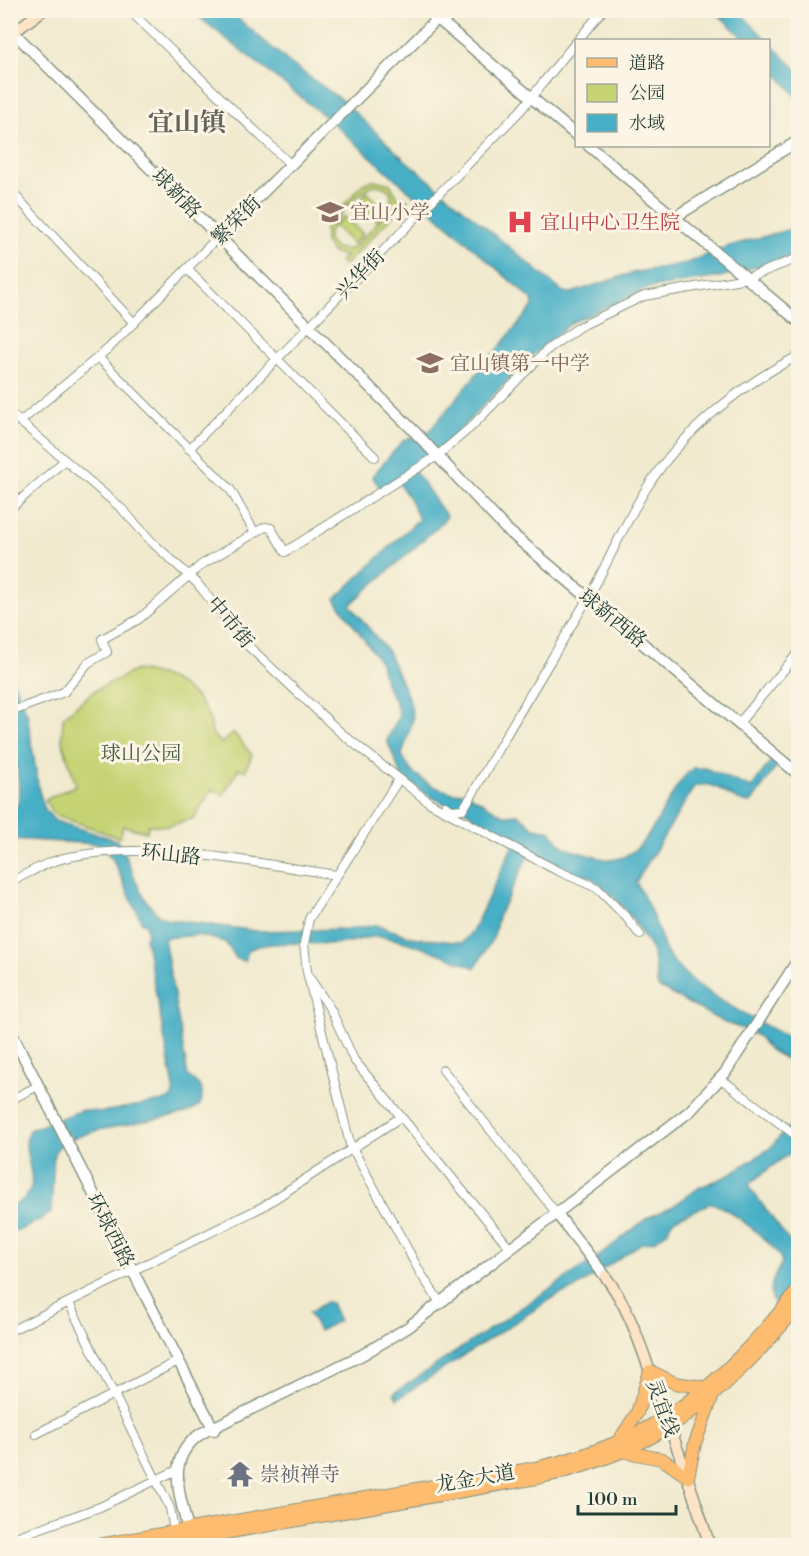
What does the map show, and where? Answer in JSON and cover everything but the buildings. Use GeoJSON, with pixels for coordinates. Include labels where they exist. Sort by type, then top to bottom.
{"type":"FeatureCollection","features":[{"type":"Feature","properties":{"kind":"main road"},"geometry":{"type":"LineString","coordinates":[[12,32],[44,10]]}},
{"type":"Feature","properties":{"kind":"main road","name":"灵宜线"},"geometry":{"type":"LineString","coordinates":[[605,1276],[627,1310],[669,1422],[710,1545]]}},
{"type":"Feature","properties":{"kind":"main road","name":"龙金大道"},"geometry":{"type":"LineString","coordinates":[[781,1319],[798,1290]]}},
{"type":"Feature","properties":{"kind":"main road","name":"龙金大道"},"geometry":{"type":"LineString","coordinates":[[152,1545],[535,1468],[619,1447],[669,1422],[710,1393],[743,1355],[798,1306]]}},
{"type":"Feature","properties":{"kind":"main road"},"geometry":{"type":"LineString","coordinates":[[650,1371],[675,1383],[710,1393],[695,1443],[688,1477],[669,1462],[619,1447],[634,1420],[650,1371]]}},
{"type":"Feature","properties":{"kind":"main road","name":"龙金大道"},"geometry":{"type":"LineString","coordinates":[[93,1545],[174,1531],[192,1536]]}},
{"type":"Feature","properties":{"kind":"street"},"geometry":{"type":"LineString","coordinates":[[129,10],[291,165]]}},
{"type":"Feature","properties":{"kind":"street"},"geometry":{"type":"LineString","coordinates":[[427,10],[575,134]]}},
{"type":"Feature","properties":{"kind":"street","name":"繁荣街"},"geometry":{"type":"LineString","coordinates":[[21,422],[99,357],[446,10]]}},
{"type":"Feature","properties":{"kind":"street","name":"兴华街"},"geometry":{"type":"LineString","coordinates":[[579,39],[603,10]]}},
{"type":"Feature","properties":{"kind":"street","name":"球新路"},"geometry":{"type":"LineString","coordinates":[[12,32],[414,431]]}},
{"type":"Feature","properties":{"kind":"street","name":"兴华街"},"geometry":{"type":"LineString","coordinates":[[189,449],[532,98],[575,44]]}},
{"type":"Feature","properties":{"kind":"street"},"geometry":{"type":"LineString","coordinates":[[675,217],[798,141]]}},
{"type":"Feature","properties":{"kind":"street"},"geometry":{"type":"LineString","coordinates":[[590,147],[798,321]]}},
{"type":"Feature","properties":{"kind":"street"},"geometry":{"type":"LineString","coordinates":[[10,190],[134,323]]}},
{"type":"Feature","properties":{"kind":"street"},"geometry":{"type":"LineString","coordinates":[[10,712],[56,697],[69,689],[88,663],[107,652],[102,639],[139,619],[210,559],[266,526],[271,528],[285,552],[417,471],[471,427],[548,349],[579,327],[652,294],[744,275],[798,258]]}},
{"type":"Feature","properties":{"kind":"street"},"geometry":{"type":"LineString","coordinates":[[187,269],[375,457]]}},
{"type":"Feature","properties":{"kind":"street"},"geometry":{"type":"LineString","coordinates":[[419,794],[452,810],[463,809],[531,690],[588,598],[646,487],[672,454],[732,400],[798,356]]}},
{"type":"Feature","properties":{"kind":"street"},"geometry":{"type":"LineString","coordinates":[[99,357],[230,489],[255,533]]}},
{"type":"Feature","properties":{"kind":"street","name":"中市街"},"geometry":{"type":"LineString","coordinates":[[10,413],[122,509],[153,543],[190,575],[245,643],[287,685],[341,733],[419,794]]}},
{"type":"Feature","properties":{"kind":"street","name":"球新西路"},"geometry":{"type":"LineString","coordinates":[[414,431],[505,528],[798,774]]}},
{"type":"Feature","properties":{"kind":"street"},"geometry":{"type":"LineString","coordinates":[[10,509],[65,460]]}},
{"type":"Feature","properties":{"kind":"street"},"geometry":{"type":"LineString","coordinates":[[739,723],[798,653]]}},
{"type":"Feature","properties":{"kind":"street"},"geometry":{"type":"LineString","coordinates":[[399,779],[306,928],[304,944],[308,976],[353,1149],[421,1274],[441,1304]]}},
{"type":"Feature","properties":{"kind":"street"},"geometry":{"type":"LineString","coordinates":[[419,794],[430,803],[512,847],[597,888],[627,918],[640,935]]}},
{"type":"Feature","properties":{"kind":"street","name":"环山路"},"geometry":{"type":"LineString","coordinates":[[10,882],[58,860],[128,850],[240,861],[337,875]]}},
{"type":"Feature","properties":{"kind":"street"},"geometry":{"type":"LineString","coordinates":[[192,1536],[183,1463],[190,1449],[214,1430],[362,1355],[441,1304],[690,1111],[721,1078],[752,1035],[798,960]]}},
{"type":"Feature","properties":{"kind":"street"},"geometry":{"type":"LineString","coordinates":[[308,976],[330,1010],[351,1056],[512,1249]]}},
{"type":"Feature","properties":{"kind":"street","name":"环球西路"},"geometry":{"type":"LineString","coordinates":[[10,1030],[214,1430]]}},
{"type":"Feature","properties":{"kind":"street"},"geometry":{"type":"LineString","coordinates":[[443,1070],[605,1276]]}},
{"type":"Feature","properties":{"kind":"street"},"geometry":{"type":"LineString","coordinates":[[721,1078],[798,1137]]}},
{"type":"Feature","properties":{"kind":"street"},"geometry":{"type":"LineString","coordinates":[[10,1100],[38,1086]]}},
{"type":"Feature","properties":{"kind":"street"},"geometry":{"type":"LineString","coordinates":[[10,1331],[262,1207],[401,1117]]}},
{"type":"Feature","properties":{"kind":"street"},"geometry":{"type":"LineString","coordinates":[[69,1303],[170,1508],[174,1531]]}},
{"type":"Feature","properties":{"kind":"street"},"geometry":{"type":"LineString","coordinates":[[36,1434],[178,1361]]}},
{"type":"Feature","properties":{"kind":"street"},"geometry":{"type":"LineString","coordinates":[[192,1536],[177,1470],[178,1458],[186,1446],[202,1433],[214,1430]]}},
{"type":"Feature","properties":{"kind":"street"},"geometry":{"type":"LineString","coordinates":[[10,1539],[100,1507],[177,1470]]}},
{"type":"Feature","properties":{"kind":"green space"},"geometry":{"type":"Polygon","coordinates":[[[374,180],[390,184],[399,200],[404,196],[408,200],[344,266],[340,262],[345,256],[333,253],[325,243],[325,226],[363,184],[374,180]],[[375,185],[362,193],[346,208],[329,233],[328,239],[335,248],[346,250],[354,247],[376,224],[390,204],[391,195],[387,189],[375,185]]]}},
{"type":"Feature","properties":{"kind":"green space"},"geometry":{"type":"Polygon","coordinates":[[[367,192],[386,210],[376,220],[357,202],[367,192]]]}},
{"type":"Feature","properties":{"kind":"green space"},"geometry":{"type":"Polygon","coordinates":[[[344,216],[363,234],[353,244],[334,226],[344,216]]]}},
{"type":"Feature","properties":{"kind":"green space","name":"球山公园"},"geometry":{"type":"Polygon","coordinates":[[[136,670],[168,678],[187,689],[195,696],[208,715],[216,739],[221,743],[234,733],[252,755],[245,771],[239,768],[223,795],[212,789],[194,818],[168,826],[148,825],[147,832],[123,826],[120,838],[53,814],[45,800],[76,785],[62,741],[63,717],[94,691],[136,670]]]}},
{"type":"Feature","properties":{"kind":"water"},"geometry":{"type":"Polygon","coordinates":[[[191,11],[229,11],[290,63],[343,101],[404,159],[563,292],[571,293],[632,273],[687,263],[726,247],[798,227],[798,255],[720,277],[649,288],[573,322],[528,359],[443,447],[414,470],[447,517],[350,605],[388,652],[410,702],[413,719],[402,755],[411,771],[432,786],[453,793],[465,792],[503,815],[518,814],[534,828],[551,831],[559,842],[572,850],[614,860],[629,854],[641,843],[682,779],[693,768],[705,768],[751,788],[773,758],[779,763],[751,803],[736,799],[709,785],[694,787],[636,882],[666,951],[678,967],[709,993],[798,1043],[798,1066],[768,1049],[759,1037],[747,1030],[725,1023],[658,987],[652,950],[632,918],[609,892],[589,876],[575,874],[550,864],[530,852],[498,917],[494,936],[475,968],[419,946],[379,936],[334,944],[266,945],[248,951],[245,961],[237,959],[225,942],[198,935],[164,938],[188,1076],[201,1088],[200,1105],[187,1113],[99,1130],[64,1141],[54,1153],[51,1213],[23,1229],[11,1231],[11,1207],[30,1191],[32,1181],[26,1141],[29,1130],[82,1110],[102,1112],[163,1101],[172,1098],[174,1088],[145,937],[147,936],[146,923],[142,923],[112,858],[98,844],[11,839],[11,811],[16,808],[19,791],[10,715],[10,674],[27,713],[39,791],[45,810],[55,821],[116,840],[145,898],[158,914],[166,919],[257,931],[351,929],[377,925],[411,937],[462,943],[473,930],[514,843],[512,837],[480,821],[461,807],[449,806],[426,794],[401,775],[387,740],[399,716],[396,703],[385,683],[381,663],[335,599],[419,519],[409,498],[397,481],[380,488],[372,476],[404,440],[406,441],[411,436],[416,440],[430,430],[533,306],[532,300],[326,117],[191,11]]]}},
{"type":"Feature","properties":{"kind":"water"},"geometry":{"type":"Polygon","coordinates":[[[715,11],[738,11],[766,39],[744,39],[715,11]]]}},
{"type":"Feature","properties":{"kind":"water"},"geometry":{"type":"Polygon","coordinates":[[[770,43],[798,71],[798,98],[770,66],[770,43]]]}},
{"type":"Feature","properties":{"kind":"water"},"geometry":{"type":"Polygon","coordinates":[[[798,1117],[798,1147],[750,1183],[750,1188],[798,1253],[796,1278],[798,1329],[772,1299],[772,1284],[782,1262],[778,1255],[751,1228],[728,1211],[711,1203],[675,1219],[668,1231],[654,1241],[642,1243],[574,1289],[557,1295],[397,1399],[394,1393],[599,1256],[647,1218],[673,1206],[700,1187],[725,1177],[769,1149],[798,1117]]]}},
{"type":"Feature","properties":{"kind":"water"},"geometry":{"type":"Polygon","coordinates":[[[326,1302],[331,1303],[339,1321],[319,1331],[309,1313],[326,1302]]]}},
{"type":"Feature","properties":{"kind":"place","name":"宜山小学"},"geometry":{"type":"Point","coordinates":[330,212]}},
{"type":"Feature","properties":{"kind":"place","name":"宜山中心卫生院"},"geometry":{"type":"Point","coordinates":[520,222]}},
{"type":"Feature","properties":{"kind":"place","name":"宜山镇第一中学"},"geometry":{"type":"Point","coordinates":[430,363]}},
{"type":"Feature","properties":{"kind":"place","name":"崇祯禅寺"},"geometry":{"type":"Point","coordinates":[240,1474]}},
{"type":"Feature","properties":{"kind":"district","name":"宜山镇"},"geometry":{"type":"Point","coordinates":[187,122]}}]}
